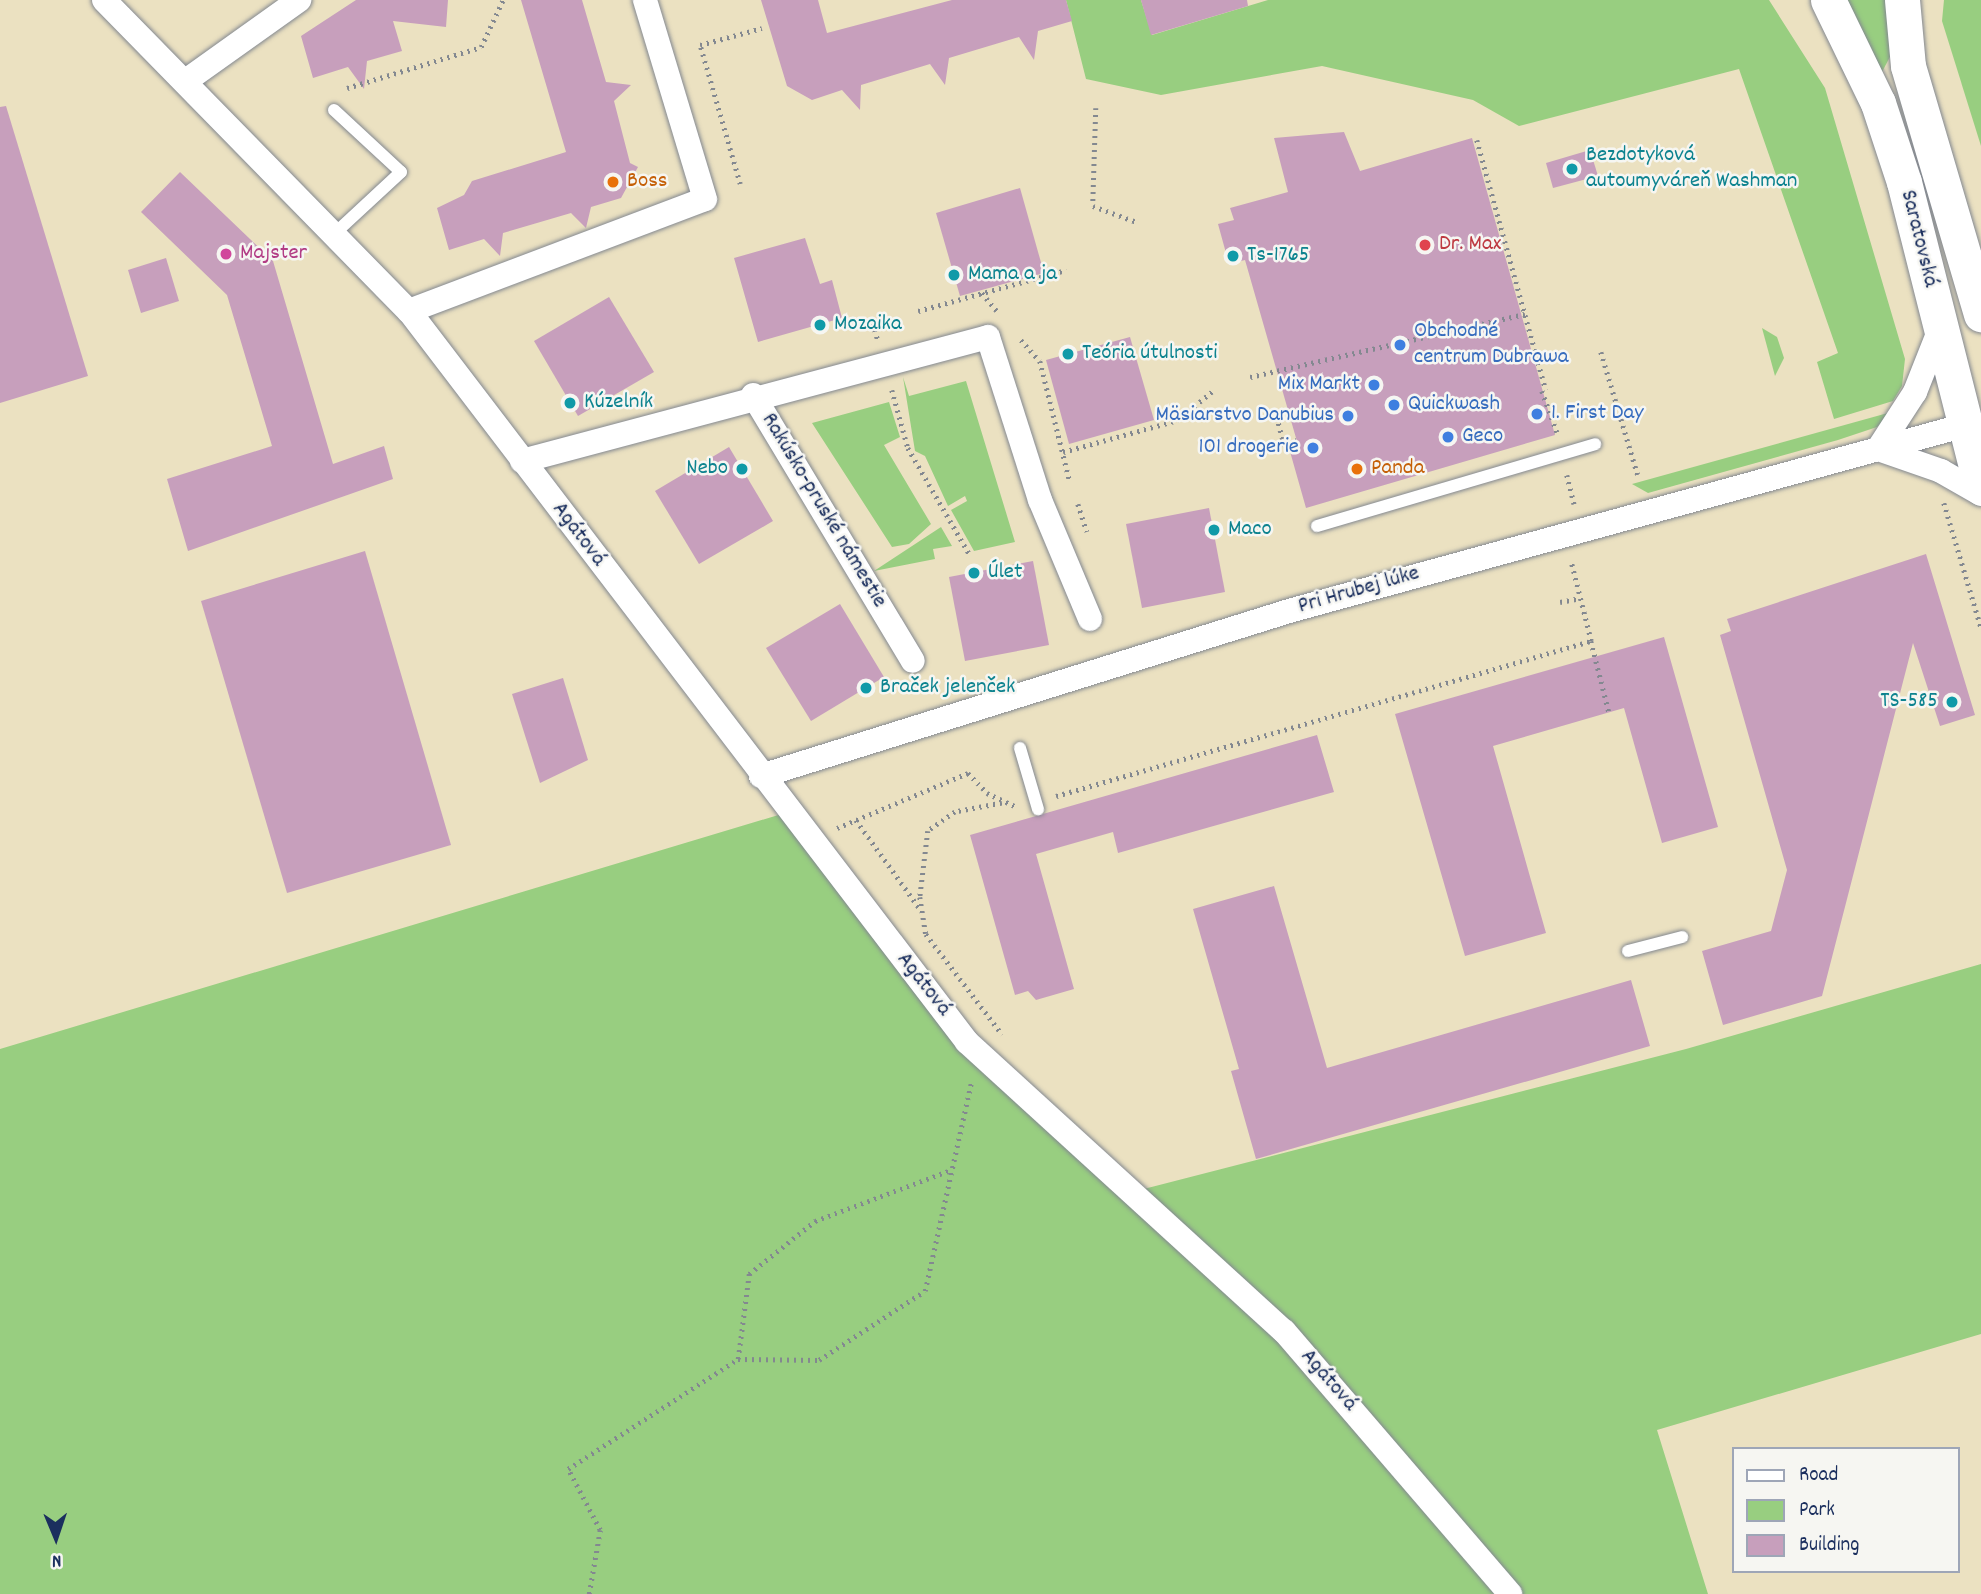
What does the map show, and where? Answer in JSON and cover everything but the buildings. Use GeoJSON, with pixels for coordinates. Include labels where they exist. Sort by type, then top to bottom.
{"type":"FeatureCollection","features":[{"type":"Feature","properties":{"kind":"main road","name":"Saratovská"},"geometry":{"type":"LineString","coordinates":[[1828,0],[1878,103],[1940,329],[1975,423],[1981,487]]}},
{"type":"Feature","properties":{"kind":"main road","name":"Saratovská"},"geometry":{"type":"LineString","coordinates":[[1902,0],[1908,66],[1981,314]]}},
{"type":"Feature","properties":{"kind":"street","name":"Agátová"},"geometry":{"type":"LineString","coordinates":[[104,0],[187,80],[409,312],[761,776],[978,1052],[1284,1331],[1510,1594]]}},
{"type":"Feature","properties":{"kind":"street"},"geometry":{"type":"LineString","coordinates":[[187,80],[299,0]]}},
{"type":"Feature","properties":{"kind":"street"},"geometry":{"type":"LineString","coordinates":[[409,312],[705,199],[645,0]]}},
{"type":"Feature","properties":{"kind":"street"},"geometry":{"type":"LineString","coordinates":[[1940,329],[1916,392],[1878,449],[1941,471],[1981,494]]}},
{"type":"Feature","properties":{"kind":"street","name":"Rakúsko-pruské námestie"},"geometry":{"type":"LineString","coordinates":[[913,661],[753,395],[988,337],[1040,500],[1090,619]]}},
{"type":"Feature","properties":{"kind":"street"},"geometry":{"type":"LineString","coordinates":[[522,461],[753,395]]}},
{"type":"Feature","properties":{"kind":"street","name":"Pri Hrubej lúke"},"geometry":{"type":"LineString","coordinates":[[761,776],[1290,611],[1975,423]]}},
{"type":"Feature","properties":{"kind":"lane"},"geometry":{"type":"LineString","coordinates":[[334,110],[401,172],[334,234]]}},
{"type":"Feature","properties":{"kind":"lane"},"geometry":{"type":"LineString","coordinates":[[1317,526],[1595,444]]}},
{"type":"Feature","properties":{"kind":"lane"},"geometry":{"type":"LineString","coordinates":[[1020,748],[1037,805]]}},
{"type":"Feature","properties":{"kind":"lane"},"geometry":{"type":"LineString","coordinates":[[1628,951],[1682,937]]}},
{"type":"Feature","properties":{"kind":"path"},"geometry":{"type":"LineString","coordinates":[[347,88],[481,47],[503,0]]}},
{"type":"Feature","properties":{"kind":"path"},"geometry":{"type":"LineString","coordinates":[[740,184],[699,45],[762,27]]}},
{"type":"Feature","properties":{"kind":"path"},"geometry":{"type":"LineString","coordinates":[[1096,108],[1093,206],[1138,222]]}},
{"type":"Feature","properties":{"kind":"path"},"geometry":{"type":"LineString","coordinates":[[1477,140],[1546,390]]}},
{"type":"Feature","properties":{"kind":"path"},"geometry":{"type":"LineString","coordinates":[[918,311],[1066,270]]}},
{"type":"Feature","properties":{"kind":"path"},"geometry":{"type":"LineString","coordinates":[[982,293],[1002,317]]}},
{"type":"Feature","properties":{"kind":"path"},"geometry":{"type":"LineString","coordinates":[[1250,377],[1525,314]]}},
{"type":"Feature","properties":{"kind":"path"},"geometry":{"type":"LineString","coordinates":[[1021,340],[1040,361],[1070,482]]}},
{"type":"Feature","properties":{"kind":"path"},"geometry":{"type":"LineString","coordinates":[[1601,352],[1638,475]]}},
{"type":"Feature","properties":{"kind":"path"},"geometry":{"type":"LineString","coordinates":[[889,376],[908,448],[970,555]]}},
{"type":"Feature","properties":{"kind":"path"},"geometry":{"type":"LineString","coordinates":[[1063,452],[1178,420],[1214,389]]}},
{"type":"Feature","properties":{"kind":"path"},"geometry":{"type":"LineString","coordinates":[[1266,413],[1275,410],[1284,443]]}},
{"type":"Feature","properties":{"kind":"path"},"geometry":{"type":"LineString","coordinates":[[1275,446],[1296,440]]}},
{"type":"Feature","properties":{"kind":"path"},"geometry":{"type":"LineString","coordinates":[[1941,493],[1981,626]]}},
{"type":"Feature","properties":{"kind":"path"},"geometry":{"type":"LineString","coordinates":[[1078,504],[1087,532]]}},
{"type":"Feature","properties":{"kind":"path"},"geometry":{"type":"LineString","coordinates":[[1579,556],[1570,558],[1609,712]]}},
{"type":"Feature","properties":{"kind":"path"},"geometry":{"type":"LineString","coordinates":[[1560,602],[1580,598]]}},
{"type":"Feature","properties":{"kind":"path"},"geometry":{"type":"LineString","coordinates":[[810,839],[968,773],[1011,809],[1037,805],[1591,641]]}},
{"type":"Feature","properties":{"kind":"path"},"geometry":{"type":"LineString","coordinates":[[1003,803],[955,812],[928,831],[922,913],[926,934],[1008,1041]]}},
{"type":"Feature","properties":{"kind":"path"},"geometry":{"type":"LineString","coordinates":[[856,820],[922,913]]}},
{"type":"Feature","properties":{"kind":"path"},"geometry":{"type":"LineString","coordinates":[[589,1594],[600,1530],[568,1469],[738,1360],[819,1360],[925,1292],[978,1052]]}},
{"type":"Feature","properties":{"kind":"path"},"geometry":{"type":"LineString","coordinates":[[738,1360],[749,1273],[815,1222],[951,1170]]}},
{"type":"Feature","properties":{"kind":"green space"},"geometry":{"type":"Polygon","coordinates":[[[1066,0],[1141,0],[1152,35],[1268,0],[1769,0],[1825,88],[1905,359],[1902,386],[1893,401],[1834,419],[1817,362],[1838,353],[1739,69],[1519,126],[1473,100],[1322,66],[1161,95],[1086,79],[1066,0]]]}},
{"type":"Feature","properties":{"kind":"green space"},"geometry":{"type":"Polygon","coordinates":[[[1828,0],[1902,0],[1903,32],[1882,72],[1828,0]]]}},
{"type":"Feature","properties":{"kind":"green space"},"geometry":{"type":"Polygon","coordinates":[[[1944,0],[1981,0],[1981,146],[1942,21],[1944,0]]]}},
{"type":"Feature","properties":{"kind":"green space"},"geometry":{"type":"Polygon","coordinates":[[[1762,328],[1777,337],[1784,358],[1775,376],[1762,328]]]}},
{"type":"Feature","properties":{"kind":"green space"},"geometry":{"type":"Polygon","coordinates":[[[903,377],[909,396],[966,381],[1015,542],[974,551],[951,510],[967,501],[965,496],[948,506],[925,456],[915,451],[903,377]]]}},
{"type":"Feature","properties":{"kind":"green space"},"geometry":{"type":"Polygon","coordinates":[[[889,402],[900,437],[884,445],[931,524],[909,544],[892,547],[812,423],[889,402]]]}},
{"type":"Feature","properties":{"kind":"green space"},"geometry":{"type":"Polygon","coordinates":[[[1895,411],[1877,427],[1838,440],[1648,493],[1632,484],[1895,411]]]}},
{"type":"Feature","properties":{"kind":"green space"},"geometry":{"type":"Polygon","coordinates":[[[941,527],[952,546],[933,549],[935,559],[874,571],[941,527]]]}},
{"type":"Feature","properties":{"kind":"green space"},"geometry":{"type":"Polygon","coordinates":[[[785,813],[967,1042],[1136,1191],[1686,1049],[1981,964],[1981,1334],[1657,1430],[1708,1594],[0,1594],[0,1049],[785,813]]]}},
{"type":"Feature","properties":{"kind":"place","name":"Bezdotyková autoumyváreň Washman"},"geometry":{"type":"Point","coordinates":[1572,169]}},
{"type":"Feature","properties":{"kind":"place","name":"Boss"},"geometry":{"type":"Point","coordinates":[613,182]}},
{"type":"Feature","properties":{"kind":"place","name":"Dr. Max"},"geometry":{"type":"Point","coordinates":[1425,245]}},
{"type":"Feature","properties":{"kind":"place","name":"Majster"},"geometry":{"type":"Point","coordinates":[226,254]}},
{"type":"Feature","properties":{"kind":"place","name":"Ts-1765"},"geometry":{"type":"Point","coordinates":[1233,256]}},
{"type":"Feature","properties":{"kind":"place","name":"Mama a ja"},"geometry":{"type":"Point","coordinates":[954,275]}},
{"type":"Feature","properties":{"kind":"place","name":"Mozaika"},"geometry":{"type":"Point","coordinates":[820,325]}},
{"type":"Feature","properties":{"kind":"place","name":"Obchodné centrum Dubrawa"},"geometry":{"type":"Point","coordinates":[1400,345]}},
{"type":"Feature","properties":{"kind":"place","name":"Teória útulnosti"},"geometry":{"type":"Point","coordinates":[1068,354]}},
{"type":"Feature","properties":{"kind":"place","name":"Mix Markt"},"geometry":{"type":"Point","coordinates":[1374,385]}},
{"type":"Feature","properties":{"kind":"place","name":"Kúzelník"},"geometry":{"type":"Point","coordinates":[570,403]}},
{"type":"Feature","properties":{"kind":"place","name":"Quickwash"},"geometry":{"type":"Point","coordinates":[1394,405]}},
{"type":"Feature","properties":{"kind":"place","name":"1. First Day"},"geometry":{"type":"Point","coordinates":[1537,414]}},
{"type":"Feature","properties":{"kind":"place","name":"Mäsiarstvo Danubius"},"geometry":{"type":"Point","coordinates":[1348,416]}},
{"type":"Feature","properties":{"kind":"place","name":"Geco"},"geometry":{"type":"Point","coordinates":[1448,437]}},
{"type":"Feature","properties":{"kind":"place","name":"101 drogerie"},"geometry":{"type":"Point","coordinates":[1313,448]}},
{"type":"Feature","properties":{"kind":"place","name":"Nebo"},"geometry":{"type":"Point","coordinates":[742,469]}},
{"type":"Feature","properties":{"kind":"place","name":"Panda"},"geometry":{"type":"Point","coordinates":[1357,469]}},
{"type":"Feature","properties":{"kind":"place","name":"Maco"},"geometry":{"type":"Point","coordinates":[1214,530]}},
{"type":"Feature","properties":{"kind":"place","name":"Úlet"},"geometry":{"type":"Point","coordinates":[974,573]}},
{"type":"Feature","properties":{"kind":"place","name":"Braček jelenček"},"geometry":{"type":"Point","coordinates":[866,688]}},
{"type":"Feature","properties":{"kind":"place","name":"TS-585"},"geometry":{"type":"Point","coordinates":[1952,702]}}]}
